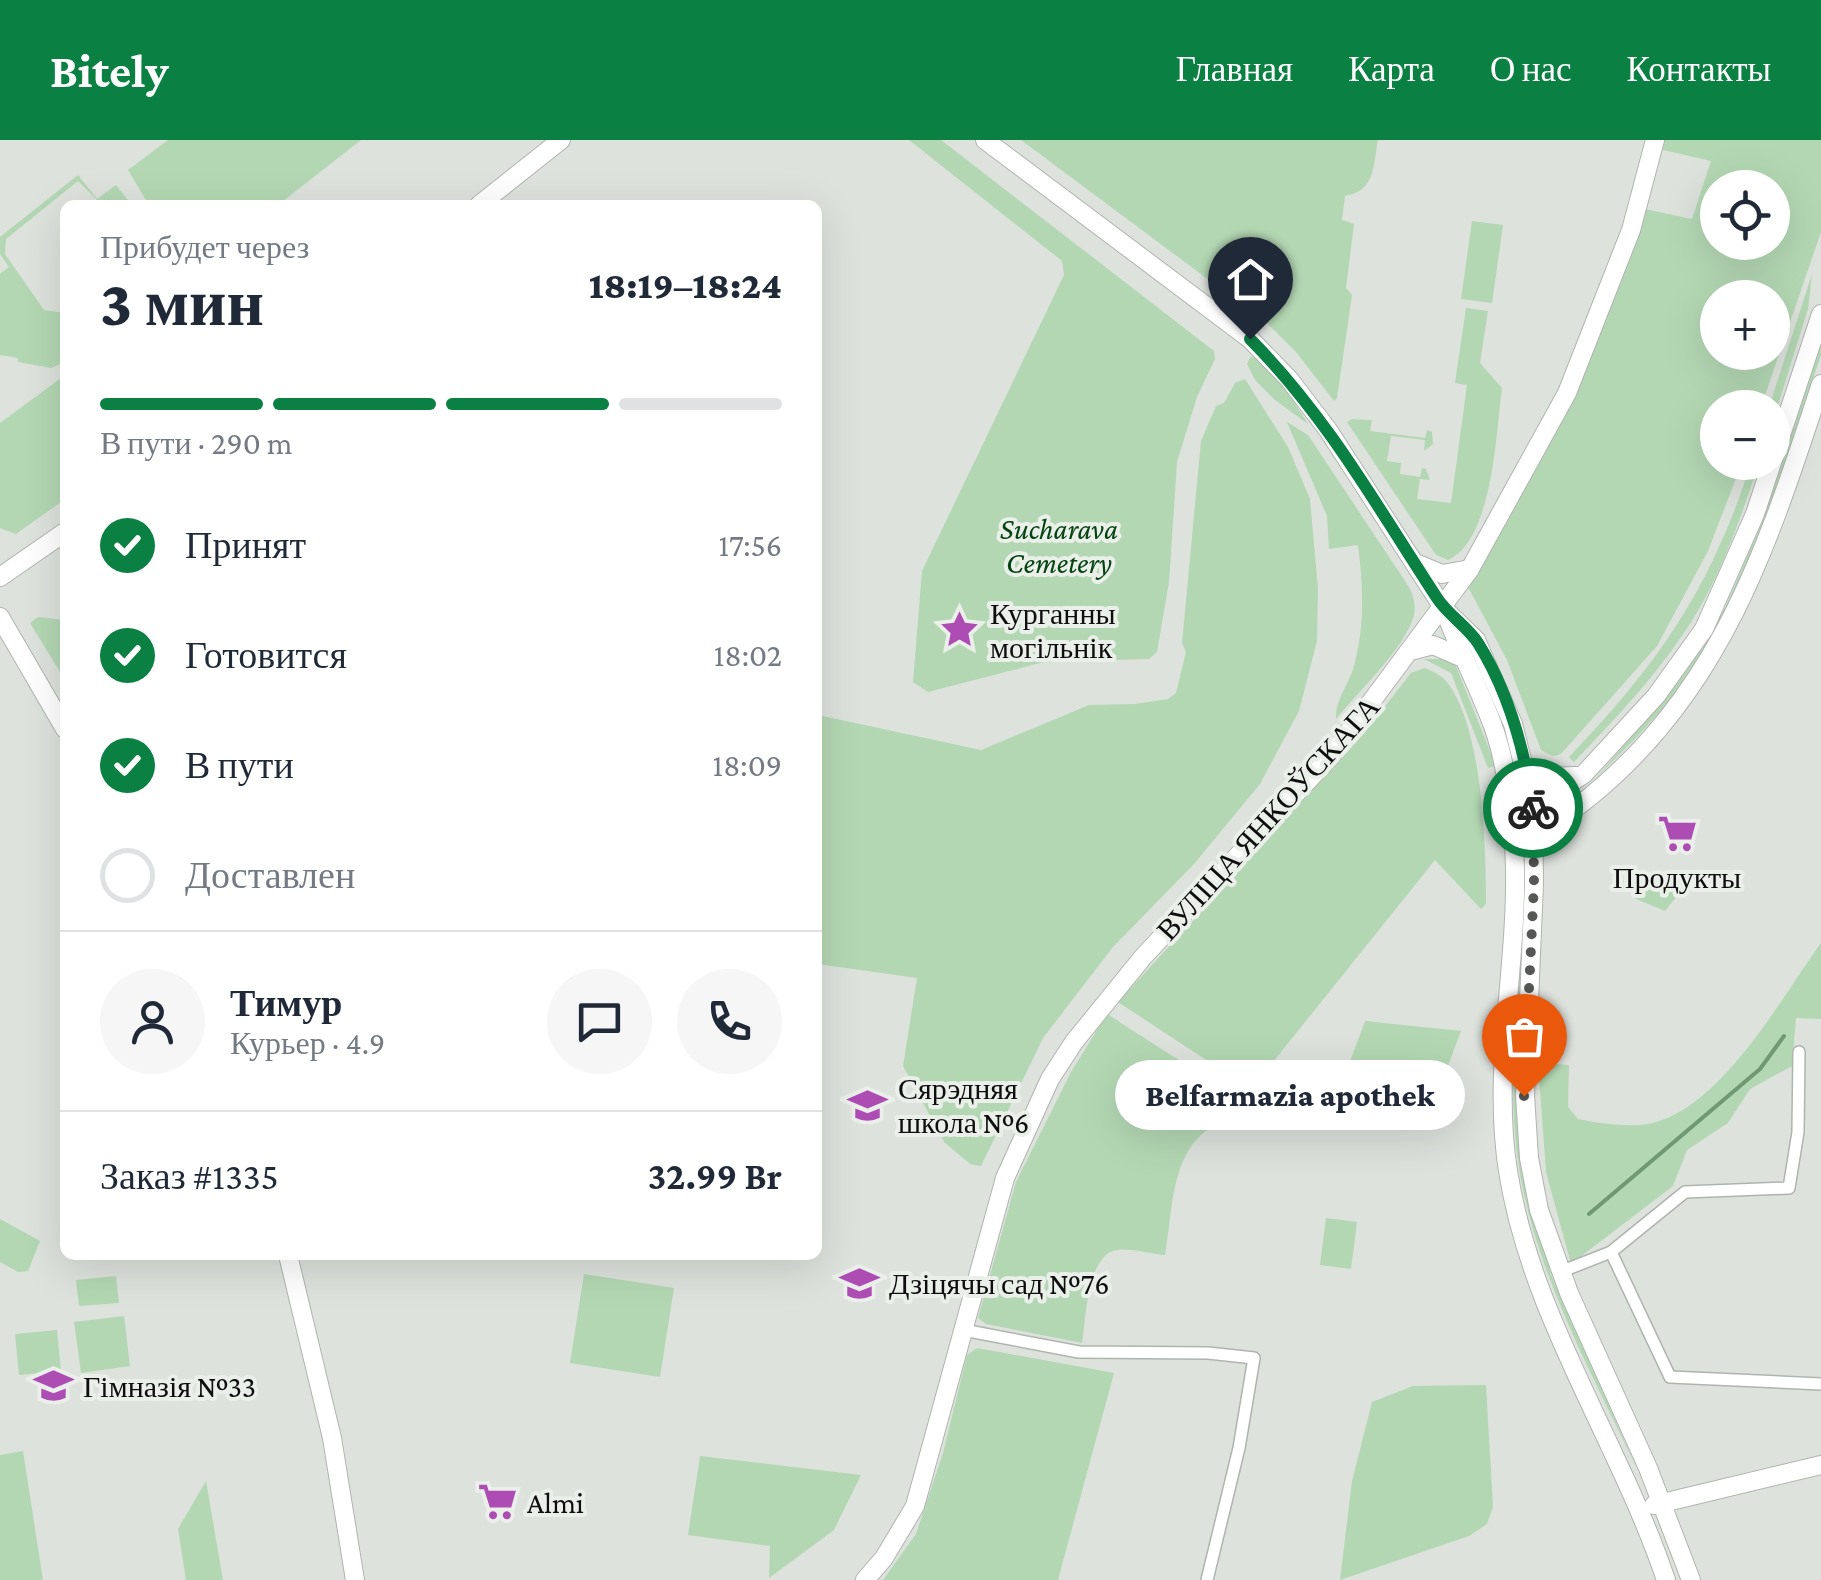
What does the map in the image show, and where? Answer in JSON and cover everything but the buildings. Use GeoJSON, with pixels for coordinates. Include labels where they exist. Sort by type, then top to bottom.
{"type":"FeatureCollection","features":[{"type":"Feature","properties":{"kind":"main road"},"geometry":{"type":"LineString","coordinates":[[485,200],[561,140]]}},
{"type":"Feature","properties":{"kind":"main road"},"geometry":{"type":"LineString","coordinates":[[985,140],[1250,339],[1289,378],[1328,430],[1444,609],[1495,731],[1510,822],[1515,866],[1503,1084],[1508,1170],[1524,1246],[1666,1580]]}},
{"type":"Feature","properties":{"kind":"main road","name":"ВУЛІЦА ЯНКОЎСКАГА"},"geometry":{"type":"LineString","coordinates":[[865,1580],[884,1558],[915,1506],[1011,1163],[1041,1097],[1074,1042],[1186,908],[1330,757],[1414,650],[1470,569],[1563,403],[1630,230],[1655,140]]}},
{"type":"Feature","properties":{"kind":"main road"},"geometry":{"type":"LineString","coordinates":[[1510,822],[1584,774],[1656,696],[1717,604],[1755,514],[1821,314]]}},
{"type":"Feature","properties":{"kind":"main road"},"geometry":{"type":"LineString","coordinates":[[1510,822],[1536,828],[1568,814],[1599,789],[1654,732],[1706,666],[1764,553],[1821,384]]}},
{"type":"Feature","properties":{"kind":"main road"},"geometry":{"type":"LineString","coordinates":[[0,577],[60,536]]}},
{"type":"Feature","properties":{"kind":"main road"},"geometry":{"type":"LineString","coordinates":[[1414,560],[1442,574],[1470,569]]}},
{"type":"Feature","properties":{"kind":"main road"},"geometry":{"type":"LineString","coordinates":[[0,566],[21,563]]}},
{"type":"Feature","properties":{"kind":"main road"},"geometry":{"type":"LineString","coordinates":[[1444,609],[1476,640],[1508,708],[1533,804],[1536,828],[1524,1062],[1526,1129],[1540,1210],[1560,1272],[1691,1580]]}},
{"type":"Feature","properties":{"kind":"main road"},"geometry":{"type":"LineString","coordinates":[[0,617],[60,720]]}},
{"type":"Feature","properties":{"kind":"main road"},"geometry":{"type":"LineString","coordinates":[[1414,650],[1433,645],[1462,658]]}},
{"type":"Feature","properties":{"kind":"main road"},"geometry":{"type":"LineString","coordinates":[[1525,765],[1537,774],[1558,779],[1584,774]]}},
{"type":"Feature","properties":{"kind":"main road"},"geometry":{"type":"LineString","coordinates":[[289,1260],[332,1438],[355,1580]]}},
{"type":"Feature","properties":{"kind":"main road"},"geometry":{"type":"LineString","coordinates":[[1639,1509],[1821,1465]]}},
{"type":"Feature","properties":{"kind":"street"},"geometry":{"type":"LineString","coordinates":[[1560,1272],[1612,1252],[1685,1192],[1789,1188],[1798,1132],[1799,1052]]}},
{"type":"Feature","properties":{"kind":"street"},"geometry":{"type":"LineString","coordinates":[[1612,1252],[1670,1377],[1821,1384]]}},
{"type":"Feature","properties":{"kind":"street"},"geometry":{"type":"LineString","coordinates":[[963,1330],[1078,1352],[1217,1353],[1254,1358],[1239,1448],[1208,1580]]}},
{"type":"Feature","properties":{"kind":"green space"},"geometry":{"type":"Polygon","coordinates":[[[168,140],[361,140],[284,200],[146,200],[128,170],[168,140]]]}},
{"type":"Feature","properties":{"kind":"green space","name":"Sucharava Cemetery"},"geometry":{"type":"Polygon","coordinates":[[[909,140],[941,140],[1214,351],[1215,359],[1197,397],[1177,462],[1169,582],[1157,652],[1149,659],[1044,662],[928,692],[913,682],[922,571],[1064,275],[1062,261],[909,140]]]}},
{"type":"Feature","properties":{"kind":"green space"},"geometry":{"type":"Polygon","coordinates":[[[1021,140],[1378,140],[1367,183],[1345,196],[1342,220],[1354,224],[1346,288],[1352,295],[1337,398],[1334,401],[1296,352],[1268,324],[1021,140]]]}},
{"type":"Feature","properties":{"kind":"green space"},"geometry":{"type":"Polygon","coordinates":[[[1664,140],[1821,140],[1821,232],[1790,322],[1790,280],[1700,280],[1700,370],[1774,370],[1767,390],[1700,390],[1700,480],[1735,480],[1708,551],[1657,646],[1561,754],[1553,756],[1541,750],[1507,660],[1467,585],[1563,415],[1645,209],[1692,219],[1700,195],[1700,260],[1790,260],[1790,170],[1708,170],[1711,161],[1663,150],[1664,140]]]}},
{"type":"Feature","properties":{"kind":"green space"},"geometry":{"type":"Polygon","coordinates":[[[78,175],[97,199],[116,185],[128,200],[97,200],[78,181],[6,239],[5,254],[44,310],[60,312],[60,364],[51,368],[0,355],[0,274],[9,267],[0,254],[0,237],[78,175]]]}},
{"type":"Feature","properties":{"kind":"green space"},"geometry":{"type":"Polygon","coordinates":[[[1472,221],[1503,225],[1492,303],[1461,299],[1472,221]]]}},
{"type":"Feature","properties":{"kind":"green space"},"geometry":{"type":"Polygon","coordinates":[[[1812,274],[1808,309],[1790,367],[1790,342],[1812,274]]]}},
{"type":"Feature","properties":{"kind":"green space"},"geometry":{"type":"Polygon","coordinates":[[[1466,308],[1488,311],[1480,363],[1502,388],[1490,483],[1483,508],[1463,549],[1448,560],[1436,555],[1347,422],[1372,420],[1370,431],[1425,438],[1427,430],[1432,432],[1433,444],[1424,451],[1425,440],[1391,436],[1387,461],[1401,463],[1400,474],[1420,477],[1422,468],[1426,469],[1430,480],[1420,479],[1417,499],[1451,503],[1467,385],[1455,383],[1466,308]]]}},
{"type":"Feature","properties":{"kind":"green space"},"geometry":{"type":"Polygon","coordinates":[[[1821,344],[1821,355],[1790,450],[1790,438],[1821,344]]]}},
{"type":"Feature","properties":{"kind":"green space"},"geometry":{"type":"Polygon","coordinates":[[[1250,357],[1256,358],[1287,391],[1308,424],[1255,380],[1247,364],[1250,357]]]}},
{"type":"Feature","properties":{"kind":"green space"},"geometry":{"type":"Polygon","coordinates":[[[1781,370],[1789,370],[1783,390],[1774,390],[1781,370]]]}},
{"type":"Feature","properties":{"kind":"green space"},"geometry":{"type":"Polygon","coordinates":[[[60,379],[60,503],[16,534],[0,528],[0,423],[60,379]]]}},
{"type":"Feature","properties":{"kind":"green space"},"geometry":{"type":"Polygon","coordinates":[[[1245,379],[1288,447],[1310,499],[1318,589],[1317,641],[1299,711],[1260,784],[1194,864],[1113,947],[1043,1038],[981,1166],[970,1164],[944,1142],[903,1066],[917,978],[822,965],[822,716],[981,750],[1089,705],[1135,704],[1168,699],[1176,693],[1186,652],[1182,643],[1201,441],[1216,406],[1224,403],[1235,383],[1245,379]]]}},
{"type":"Feature","properties":{"kind":"green space"},"geometry":{"type":"Polygon","coordinates":[[[1287,422],[1308,435],[1407,584],[1414,603],[1414,615],[1402,641],[1336,719],[1353,669],[1362,618],[1358,545],[1329,549],[1327,516],[1287,422]]]}},
{"type":"Feature","properties":{"kind":"green space"},"geometry":{"type":"Polygon","coordinates":[[[1745,480],[1753,480],[1713,582],[1693,619],[1652,676],[1574,762],[1569,757],[1630,689],[1679,622],[1745,480]]]}},
{"type":"Feature","properties":{"kind":"green space"},"geometry":{"type":"Polygon","coordinates":[[[1776,480],[1780,480],[1738,586],[1699,658],[1651,722],[1595,779],[1662,702],[1725,608],[1776,480]]]}},
{"type":"Feature","properties":{"kind":"green space"},"geometry":{"type":"Polygon","coordinates":[[[38,617],[60,619],[60,672],[30,623],[38,617]]]}},
{"type":"Feature","properties":{"kind":"green space"},"geometry":{"type":"Polygon","coordinates":[[[1424,659],[1443,659],[1456,666],[1496,766],[1488,768],[1451,673],[1424,659]]]}},
{"type":"Feature","properties":{"kind":"green space"},"geometry":{"type":"Polygon","coordinates":[[[1425,668],[1445,680],[1458,700],[1475,755],[1486,904],[1481,909],[1435,860],[1273,1062],[1247,1063],[1226,1073],[1118,1002],[1361,737],[1411,673],[1425,668]]]}},
{"type":"Feature","properties":{"kind":"green space"},"geometry":{"type":"Polygon","coordinates":[[[1653,871],[1680,892],[1665,911],[1634,898],[1653,871]]]}},
{"type":"Feature","properties":{"kind":"green space"},"geometry":{"type":"Polygon","coordinates":[[[1524,872],[1526,899],[1516,1078],[1522,1174],[1552,1277],[1636,1467],[1564,1315],[1524,1195],[1513,1084],[1524,872]]]}},
{"type":"Feature","properties":{"kind":"green space"},"geometry":{"type":"Polygon","coordinates":[[[1821,943],[1821,1019],[1796,1018],[1792,1066],[1750,1089],[1728,1123],[1687,1150],[1673,1186],[1571,1264],[1546,1172],[1538,1063],[1569,1065],[1568,1107],[1578,1119],[1640,1125],[1668,1118],[1695,1102],[1744,1053],[1821,943]]]}},
{"type":"Feature","properties":{"kind":"green space"},"geometry":{"type":"Polygon","coordinates":[[[1107,1014],[1216,1084],[1210,1128],[1197,1139],[1180,1168],[1165,1255],[1123,1250],[1107,1254],[1099,1263],[1090,1289],[1082,1343],[986,1324],[978,1318],[1016,1182],[1071,1072],[1107,1014]]]}},
{"type":"Feature","properties":{"kind":"green space"},"geometry":{"type":"Polygon","coordinates":[[[1365,1021],[1461,1031],[1441,1084],[1345,1075],[1365,1021]]]}},
{"type":"Feature","properties":{"kind":"green space"},"geometry":{"type":"Polygon","coordinates":[[[1326,1218],[1357,1222],[1351,1269],[1320,1265],[1326,1218]]]}},
{"type":"Feature","properties":{"kind":"green space"},"geometry":{"type":"Polygon","coordinates":[[[0,1219],[40,1241],[28,1271],[18,1272],[0,1262],[0,1219]]]}},
{"type":"Feature","properties":{"kind":"green space"},"geometry":{"type":"Polygon","coordinates":[[[584,1274],[674,1288],[660,1377],[570,1363],[584,1274]]]}},
{"type":"Feature","properties":{"kind":"green space"},"geometry":{"type":"Polygon","coordinates":[[[116,1276],[119,1303],[79,1306],[76,1280],[116,1276]]]}},
{"type":"Feature","properties":{"kind":"green space"},"geometry":{"type":"Polygon","coordinates":[[[124,1316],[130,1366],[81,1373],[74,1322],[124,1316]]]}},
{"type":"Feature","properties":{"kind":"green space"},"geometry":{"type":"Polygon","coordinates":[[[57,1330],[61,1371],[19,1375],[15,1334],[57,1330]]]}},
{"type":"Feature","properties":{"kind":"green space"},"geometry":{"type":"Polygon","coordinates":[[[977,1348],[1114,1373],[1058,1580],[883,1580],[916,1534],[943,1453],[967,1355],[977,1348]]]}},
{"type":"Feature","properties":{"kind":"green space"},"geometry":{"type":"Polygon","coordinates":[[[1486,1385],[1493,1507],[1487,1524],[1469,1536],[1340,1580],[1352,1481],[1372,1402],[1413,1386],[1486,1385]]]}},
{"type":"Feature","properties":{"kind":"green space"},"geometry":{"type":"Polygon","coordinates":[[[23,1451],[43,1580],[0,1580],[0,1455],[23,1451]]]}},
{"type":"Feature","properties":{"kind":"green space"},"geometry":{"type":"Polygon","coordinates":[[[700,1456],[861,1475],[834,1530],[769,1578],[770,1546],[688,1535],[700,1456]]]}},
{"type":"Feature","properties":{"kind":"green space"},"geometry":{"type":"Polygon","coordinates":[[[206,1481],[223,1580],[186,1580],[178,1529],[206,1481]]]}},
{"type":"Feature","properties":{"kind":"waterway"},"geometry":{"type":"LineString","coordinates":[[1589,1214],[1760,1069],[1784,1036]]}},
{"type":"Feature","properties":{"kind":"way so far"},"geometry":{"type":"LineString","coordinates":[[1524,1096],[1536,828],[1533,808]]}},
{"type":"Feature","properties":{"kind":"place","name":"Курганны могільнік"},"geometry":{"type":"Point","coordinates":[960,630]}},
{"type":"Feature","properties":{"kind":"place","name":"Продукты"},"geometry":{"type":"Point","coordinates":[1677,833]}},
{"type":"Feature","properties":{"kind":"place","name":"Belfarmazia apothek"},"geometry":{"type":"Point","coordinates":[1524,1096]}},
{"type":"Feature","properties":{"kind":"place","name":"Сярэдняя школа №6"},"geometry":{"type":"Point","coordinates":[868,1105]}},
{"type":"Feature","properties":{"kind":"place","name":"Дзіцячы сад №76"},"geometry":{"type":"Point","coordinates":[859,1283]}},
{"type":"Feature","properties":{"kind":"place","name":"Гімназія №33"},"geometry":{"type":"Point","coordinates":[53,1386]}},
{"type":"Feature","properties":{"kind":"place","name":"Almi"},"geometry":{"type":"Point","coordinates":[497,1502]}},
{"type":"Feature","properties":{"kind":"route"},"geometry":{"type":"LineString","coordinates":[[1250,339],[1289,378],[1328,430],[1444,609],[1476,640],[1513,724],[1533,808]]}}]}
